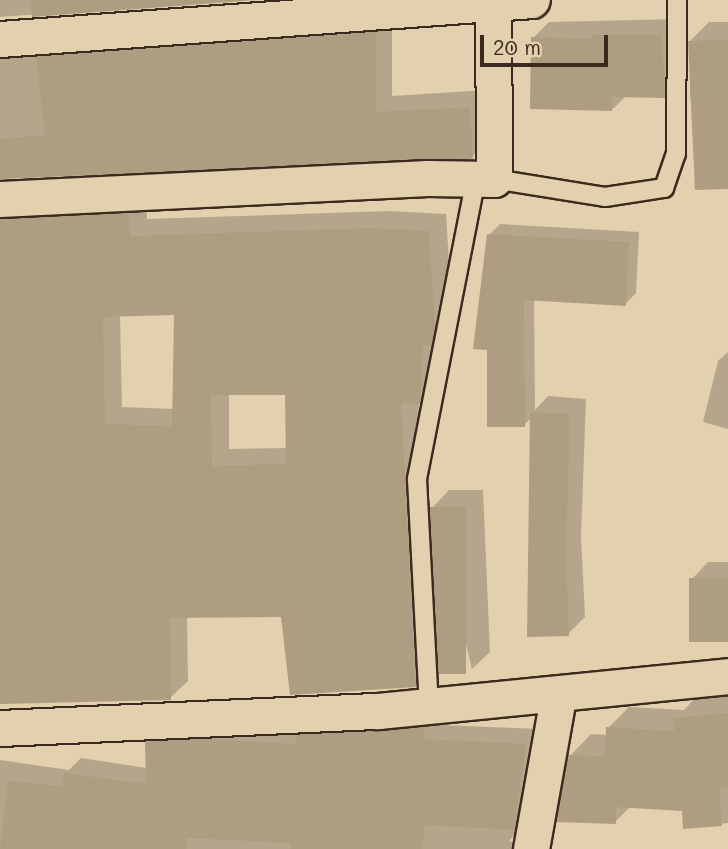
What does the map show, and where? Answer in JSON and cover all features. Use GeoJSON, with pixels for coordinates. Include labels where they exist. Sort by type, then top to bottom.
{"type":"FeatureCollection","features":[{"type":"Feature","properties":{"kind":"street"},"geometry":{"type":"LineString","coordinates":[[0,39],[533,0]]}},
{"type":"Feature","properties":{"kind":"street"},"geometry":{"type":"LineString","coordinates":[[0,199],[426,178],[485,179],[493,1]]}},
{"type":"Feature","properties":{"kind":"street"},"geometry":{"type":"LineString","coordinates":[[0,728],[429,708],[558,697],[728,676]]}},
{"type":"Feature","properties":{"kind":"street"},"geometry":{"type":"LineString","coordinates":[[531,849],[558,697]]}},
{"type":"Feature","properties":{"kind":"lane"},"geometry":{"type":"LineString","coordinates":[[429,708],[417,479],[485,179],[605,197],[664,188],[677,154],[677,0]]}},
{"type":"Feature","properties":{"kind":"building"},"geometry":{"type":"Polygon","coordinates":[[[30,0],[257,0],[32,17],[30,0]]]}},
{"type":"Feature","properties":{"kind":"building"},"geometry":{"type":"Polygon","coordinates":[[[376,32],[376,112],[470,107],[473,159],[0,179],[0,139],[45,135],[36,57],[376,32]]]}},
{"type":"Feature","properties":{"kind":"building"},"geometry":{"type":"Polygon","coordinates":[[[592,35],[662,35],[665,98],[612,97],[612,111],[530,109],[531,37],[592,39],[592,35]]]}},
{"type":"Feature","properties":{"kind":"building"},"geometry":{"type":"Polygon","coordinates":[[[728,40],[728,189],[695,190],[688,41],[728,40]]]}},
{"type":"Feature","properties":{"kind":"building"},"geometry":{"type":"Polygon","coordinates":[[[129,213],[130,236],[371,228],[429,231],[435,329],[432,346],[423,345],[420,404],[401,403],[416,687],[290,695],[281,617],[170,618],[171,700],[0,704],[0,219],[129,213]],[[174,315],[103,317],[105,424],[172,426],[174,315]],[[211,395],[212,466],[286,464],[285,395],[211,395]]]}},
{"type":"Feature","properties":{"kind":"building"},"geometry":{"type":"Polygon","coordinates":[[[487,234],[629,242],[626,306],[524,300],[525,427],[487,427],[487,350],[473,349],[487,234]]]}},
{"type":"Feature","properties":{"kind":"building"},"geometry":{"type":"Polygon","coordinates":[[[530,412],[570,414],[566,554],[569,636],[527,637],[530,412]]]}},
{"type":"Feature","properties":{"kind":"building"},"geometry":{"type":"Polygon","coordinates":[[[430,507],[466,507],[466,674],[430,674],[430,507]]]}},
{"type":"Feature","properties":{"kind":"building"},"geometry":{"type":"Polygon","coordinates":[[[689,578],[728,578],[728,642],[689,642],[689,578]]]}},
{"type":"Feature","properties":{"kind":"building"},"geometry":{"type":"Polygon","coordinates":[[[728,713],[728,788],[719,789],[722,826],[683,829],[682,811],[616,807],[616,824],[556,822],[568,755],[605,756],[606,727],[674,731],[673,718],[728,713]]]}},
{"type":"Feature","properties":{"kind":"building"},"geometry":{"type":"Polygon","coordinates":[[[424,727],[425,739],[526,744],[514,830],[425,825],[422,849],[290,849],[291,843],[187,838],[186,849],[0,849],[8,781],[62,786],[64,773],[146,784],[145,742],[201,739],[296,744],[295,735],[424,727]]]}}]}
